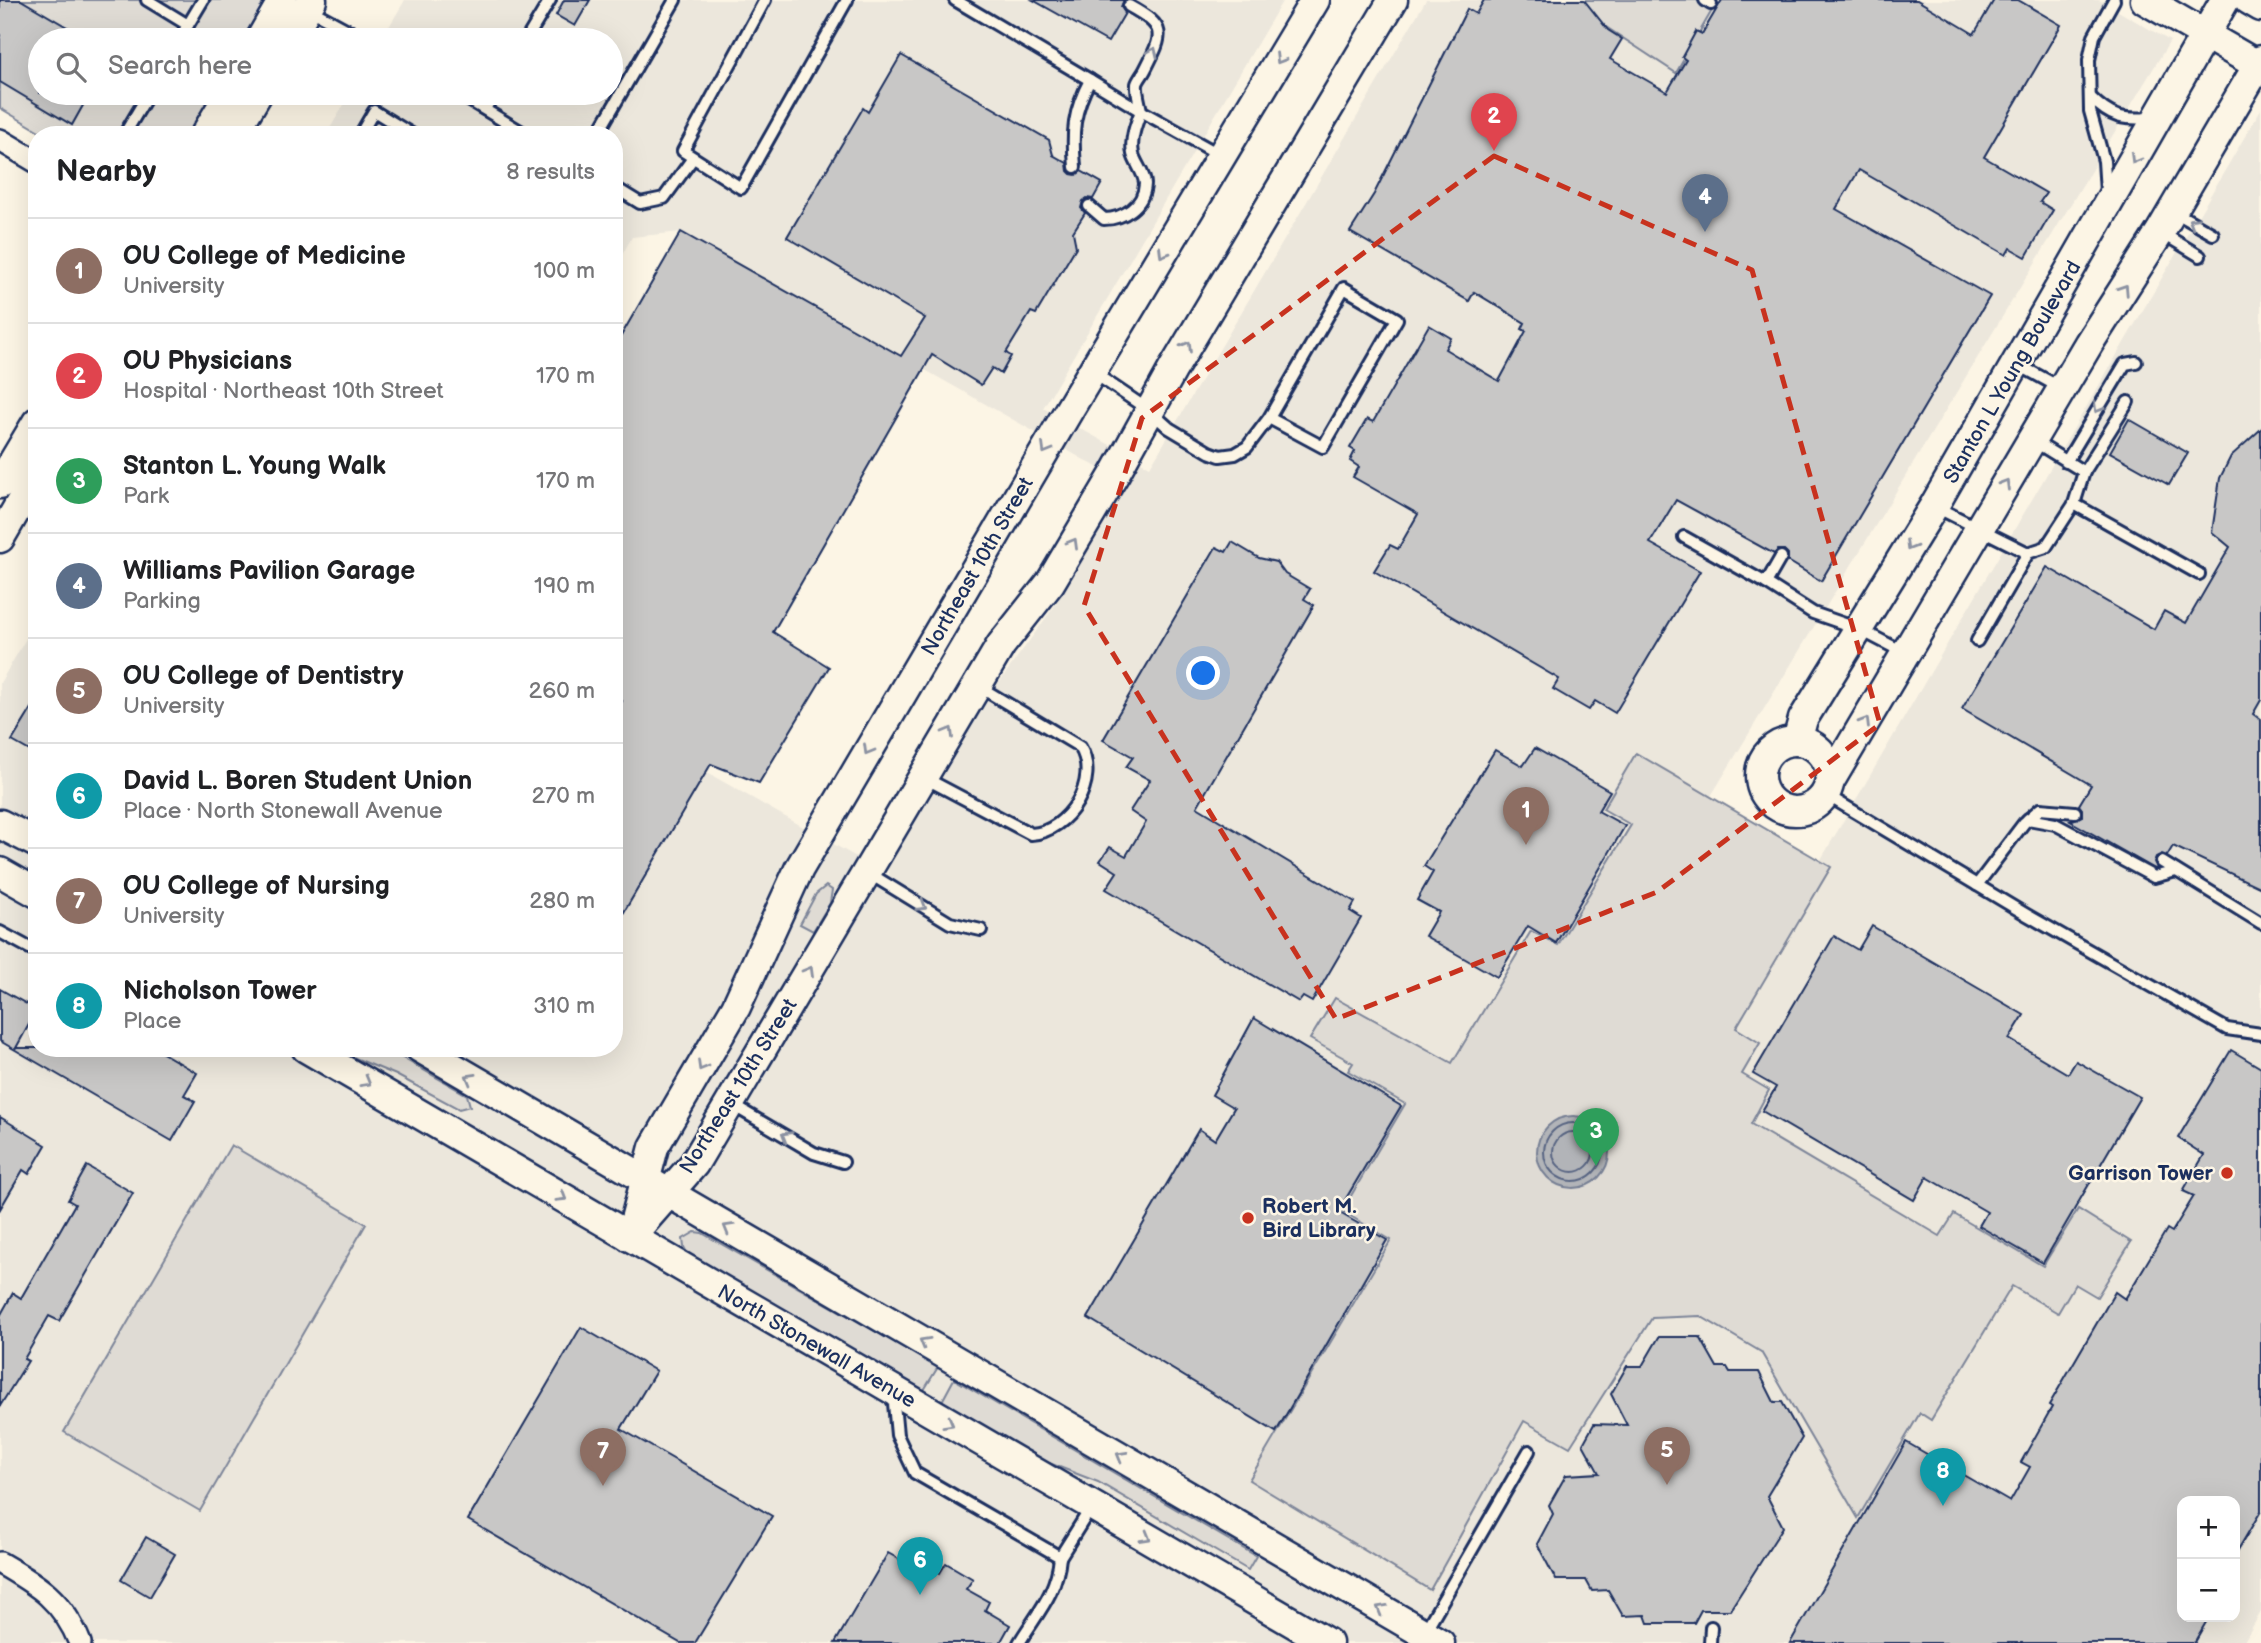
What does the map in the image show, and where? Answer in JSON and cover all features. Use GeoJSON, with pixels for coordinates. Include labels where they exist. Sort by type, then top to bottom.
{"type":"FeatureCollection","features":[{"type":"Feature","properties":{"kind":"main road","name":"Northeast 10th Street"},"geometry":{"type":"LineString","coordinates":[[657,1187],[654,1147],[736,1007],[799,869],[1315,0]]}},
{"type":"Feature","properties":{"kind":"main road","name":"Northeast 10th Street"},"geometry":{"type":"LineString","coordinates":[[630,1237],[657,1187],[694,1164],[976,685],[1001,645],[1050,583],[1173,369],[1393,0]]}},
{"type":"Feature","properties":{"kind":"main road"},"geometry":{"type":"LineString","coordinates":[[1828,787],[1828,764],[1819,750],[1810,744],[1797,741],[1780,744],[1762,766],[1760,777],[1763,791],[1776,805],[1793,811],[1810,808],[1821,801],[2062,389],[2260,64],[2205,36],[2145,0]]}},
{"type":"Feature","properties":{"kind":"main road","name":"Stanton L Young Boulevard"},"geometry":{"type":"LineString","coordinates":[[1797,741],[1803,719],[1934,506],[2225,0]]}},
{"type":"Feature","properties":{"kind":"main road"},"geometry":{"type":"LineString","coordinates":[[2249,0],[2261,7]]}},
{"type":"Feature","properties":{"kind":"main road"},"geometry":{"type":"LineString","coordinates":[[273,28],[300,3]]}},
{"type":"Feature","properties":{"kind":"main road"},"geometry":{"type":"LineString","coordinates":[[292,28],[300,3]]}},
{"type":"Feature","properties":{"kind":"main road"},"geometry":{"type":"LineString","coordinates":[[210,126],[223,105]]}},
{"type":"Feature","properties":{"kind":"main road"},"geometry":{"type":"LineString","coordinates":[[238,126],[251,105]]}},
{"type":"Feature","properties":{"kind":"main road"},"geometry":{"type":"LineString","coordinates":[[0,484],[28,437]]}},
{"type":"Feature","properties":{"kind":"main road"},"geometry":{"type":"LineString","coordinates":[[0,538],[28,490]]}},
{"type":"Feature","properties":{"kind":"main road"},"geometry":{"type":"LineString","coordinates":[[0,824],[28,838]]}},
{"type":"Feature","properties":{"kind":"main road"},"geometry":{"type":"LineString","coordinates":[[0,872],[28,888]]}},
{"type":"Feature","properties":{"kind":"main road","name":"North Stonewall Avenue"},"geometry":{"type":"LineString","coordinates":[[321,1057],[1328,1643]]}},
{"type":"Feature","properties":{"kind":"main road"},"geometry":{"type":"LineString","coordinates":[[435,1057],[1432,1638]]}},
{"type":"Feature","properties":{"kind":"street"},"geometry":{"type":"LineString","coordinates":[[0,140],[28,157]]}},
{"type":"Feature","properties":{"kind":"street"},"geometry":{"type":"LineString","coordinates":[[0,1563],[55,1600],[68,1616],[80,1643]]}},
{"type":"Feature","properties":{"kind":"lane"},"geometry":{"type":"LineString","coordinates":[[146,0],[188,25]]}},
{"type":"Feature","properties":{"kind":"lane"},"geometry":{"type":"LineString","coordinates":[[186,28],[203,0]]}},
{"type":"Feature","properties":{"kind":"lane"},"geometry":{"type":"LineString","coordinates":[[533,28],[550,0]]}},
{"type":"Feature","properties":{"kind":"lane"},"geometry":{"type":"LineString","coordinates":[[623,90],[675,0]]}},
{"type":"Feature","properties":{"kind":"lane"},"geometry":{"type":"LineString","coordinates":[[765,0],[682,151],[741,188],[846,0]]}},
{"type":"Feature","properties":{"kind":"lane"},"geometry":{"type":"LineString","coordinates":[[955,0],[1222,156]]}},
{"type":"Feature","properties":{"kind":"lane"},"geometry":{"type":"LineString","coordinates":[[2106,210],[2106,173],[2092,123],[2089,60],[2094,36],[2114,0]]}},
{"type":"Feature","properties":{"kind":"lane"},"geometry":{"type":"LineString","coordinates":[[300,3],[345,28]]}},
{"type":"Feature","properties":{"kind":"lane"},"geometry":{"type":"LineString","coordinates":[[1089,206],[1104,219],[1117,219],[1129,213],[1140,197],[1145,183],[1133,153],[1133,132],[1141,111],[1137,84],[1157,46],[1159,34],[1158,26],[1151,18],[1129,6]]}},
{"type":"Feature","properties":{"kind":"lane"},"geometry":{"type":"LineString","coordinates":[[1075,167],[1073,123],[1079,100],[1090,80]]}},
{"type":"Feature","properties":{"kind":"lane"},"geometry":{"type":"LineString","coordinates":[[2090,97],[2103,110],[2118,118],[2158,118]]}},
{"type":"Feature","properties":{"kind":"lane"},"geometry":{"type":"LineString","coordinates":[[129,126],[142,105]]}},
{"type":"Feature","properties":{"kind":"lane"},"geometry":{"type":"LineString","coordinates":[[478,105],[512,126]]}},
{"type":"Feature","properties":{"kind":"lane"},"geometry":{"type":"LineString","coordinates":[[485,109],[487,105]]}},
{"type":"Feature","properties":{"kind":"lane"},"geometry":{"type":"LineString","coordinates":[[602,126],[614,105]]}},
{"type":"Feature","properties":{"kind":"lane"},"geometry":{"type":"LineString","coordinates":[[365,126],[374,111],[398,126]]}},
{"type":"Feature","properties":{"kind":"lane"},"geometry":{"type":"LineString","coordinates":[[623,193],[640,203],[664,198],[693,158]]}},
{"type":"Feature","properties":{"kind":"lane"},"geometry":{"type":"LineString","coordinates":[[2166,221],[2213,234]]}},
{"type":"Feature","properties":{"kind":"lane"},"geometry":{"type":"LineString","coordinates":[[2166,221],[2200,256]]}},
{"type":"Feature","properties":{"kind":"lane"},"geometry":{"type":"LineString","coordinates":[[1092,372],[1150,411],[1169,428],[1220,456],[1235,454],[1247,447],[1269,418],[1344,288],[1397,319],[1323,447],[1269,418]]}},
{"type":"Feature","properties":{"kind":"lane"},"geometry":{"type":"LineString","coordinates":[[2066,462],[2125,364],[2136,362]]}},
{"type":"Feature","properties":{"kind":"lane"},"geometry":{"type":"LineString","coordinates":[[2017,364],[2062,389]]}},
{"type":"Feature","properties":{"kind":"lane"},"geometry":{"type":"LineString","coordinates":[[1977,640],[2028,553],[2046,547],[2074,503],[2084,472],[2128,402]]}},
{"type":"Feature","properties":{"kind":"lane"},"geometry":{"type":"LineString","coordinates":[[2032,440],[2084,472]]}},
{"type":"Feature","properties":{"kind":"lane"},"geometry":{"type":"LineString","coordinates":[[2074,503],[2199,574]]}},
{"type":"Feature","properties":{"kind":"lane"},"geometry":{"type":"LineString","coordinates":[[1934,506],[2028,553]]}},
{"type":"Feature","properties":{"kind":"lane"},"geometry":{"type":"LineString","coordinates":[[1684,537],[1813,613],[1859,629],[1906,653]]}},
{"type":"Feature","properties":{"kind":"lane"},"geometry":{"type":"LineString","coordinates":[[1766,583],[1781,557]]}},
{"type":"Feature","properties":{"kind":"lane"},"geometry":{"type":"LineString","coordinates":[[923,777],[1031,834],[1042,834],[1073,809],[1085,782],[1086,756],[1080,747],[976,685]]}},
{"type":"Feature","properties":{"kind":"lane"},"geometry":{"type":"LineString","coordinates":[[1828,787],[1977,885],[2227,1029],[2261,1034]]}},
{"type":"Feature","properties":{"kind":"lane"},"geometry":{"type":"LineString","coordinates":[[1977,885],[2028,819],[2040,809],[2075,813]]}},
{"type":"Feature","properties":{"kind":"lane"},"geometry":{"type":"LineString","coordinates":[[2028,819],[2055,824],[2154,877],[2176,871]]}},
{"type":"Feature","properties":{"kind":"lane"},"geometry":{"type":"LineString","coordinates":[[2162,863],[2261,923]]}},
{"type":"Feature","properties":{"kind":"lane"},"geometry":{"type":"LineString","coordinates":[[867,872],[950,923],[981,930]]}},
{"type":"Feature","properties":{"kind":"lane"},"geometry":{"type":"LineString","coordinates":[[0,932],[28,947]]}},
{"type":"Feature","properties":{"kind":"lane"},"geometry":{"type":"LineString","coordinates":[[731,1103],[814,1153],[843,1162]]}},
{"type":"Feature","properties":{"kind":"lane"},"geometry":{"type":"LineString","coordinates":[[893,1390],[897,1435],[915,1473],[1060,1558]]}},
{"type":"Feature","properties":{"kind":"lane"},"geometry":{"type":"LineString","coordinates":[[1432,1638],[1529,1451]]}},
{"type":"Feature","properties":{"kind":"lane"},"geometry":{"type":"LineString","coordinates":[[1019,1643],[1049,1599],[1059,1576],[1060,1558],[1092,1506]]}},
{"type":"Feature","properties":{"kind":"lane"},"geometry":{"type":"LineString","coordinates":[[1710,1643],[1712,1628]]}},
{"type":"Feature","properties":{"kind":"highlighted area"},"geometry":{"type":"Polygon","coordinates":[[[1494,156],[1752,270],[1880,724],[1657,892],[1336,1019],[1084,606],[1142,418],[1494,156]]]}},
{"type":"Feature","properties":{"kind":"shaded area"},"geometry":{"type":"Polygon","coordinates":[[[0,0],[266,0],[250,28],[28,28],[28,105],[206,105],[194,126],[31,126],[0,108],[0,0]]]}},
{"type":"Feature","properties":{"kind":"shaded area"},"geometry":{"type":"Polygon","coordinates":[[[405,0],[1283,0],[1043,408],[1150,467],[1426,0],[2099,0],[2170,41],[1711,796],[1820,861],[2261,109],[2261,1612],[2243,1643],[0,1643],[0,683],[28,635],[28,1057],[623,1057],[623,725],[890,876],[888,861],[959,740],[969,730],[976,714],[1056,604],[1125,483],[681,232],[632,237],[623,253],[623,126],[331,126],[344,105],[623,105],[623,28],[388,28],[405,0]]]}},
{"type":"Feature","properties":{"kind":"shaded area"},"geometry":{"type":"Polygon","coordinates":[[[1565,0],[1718,0],[1676,73],[1565,0]]]}},
{"type":"Feature","properties":{"kind":"shaded area"},"geometry":{"type":"Polygon","coordinates":[[[1636,753],[1831,867],[1736,1028],[1760,1043],[1742,1074],[1769,1090],[1751,1124],[1940,1236],[1954,1214],[2043,1266],[2078,1209],[2131,1242],[2097,1297],[2075,1284],[2058,1313],[2012,1286],[1931,1420],[1920,1413],[1858,1518],[1761,1352],[1700,1316],[1652,1318],[1570,1447],[1524,1421],[1430,1590],[1249,1480],[1391,1240],[1342,1211],[1405,1104],[1348,1071],[1353,1063],[1310,1039],[1335,998],[1452,1063],[1531,931],[1558,945],[1631,825],[1603,809],[1636,753]]]}},
{"type":"Feature","properties":{"kind":"shaded area"},"geometry":{"type":"Polygon","coordinates":[[[826,886],[832,890],[830,903],[813,931],[800,924],[816,894],[826,886]]]}},
{"type":"Feature","properties":{"kind":"shaded area"},"geometry":{"type":"Polygon","coordinates":[[[353,1057],[401,1057],[467,1095],[470,1106],[459,1109],[396,1075],[353,1057]]]}},
{"type":"Feature","properties":{"kind":"shaded area"},"geometry":{"type":"Polygon","coordinates":[[[231,1145],[366,1224],[200,1511],[64,1432],[231,1145]]]}},
{"type":"Feature","properties":{"kind":"shaded area"},"geometry":{"type":"Polygon","coordinates":[[[695,1232],[702,1233],[938,1367],[921,1395],[688,1255],[683,1239],[695,1232]]]}},
{"type":"Feature","properties":{"kind":"shaded area"},"geometry":{"type":"Polygon","coordinates":[[[954,1379],[1256,1556],[1248,1570],[1098,1482],[1018,1451],[940,1405],[954,1379]]]}},
{"type":"Feature","properties":{"kind":"water"},"geometry":{"type":"Polygon","coordinates":[[[1573,1116],[1593,1122],[1603,1132],[1609,1152],[1603,1172],[1593,1182],[1573,1188],[1553,1182],[1543,1172],[1537,1152],[1543,1132],[1553,1122],[1573,1116]]]}},
{"type":"Feature","properties":{"kind":"building"},"geometry":{"type":"Polygon","coordinates":[[[0,0],[21,0],[69,28],[28,28],[28,99],[0,82],[0,0]]]}},
{"type":"Feature","properties":{"kind":"building"},"geometry":{"type":"Polygon","coordinates":[[[564,0],[590,0],[575,26],[556,15],[564,0]]]}},
{"type":"Feature","properties":{"kind":"building"},"geometry":{"type":"Polygon","coordinates":[[[1033,0],[1124,0],[1121,7],[1125,13],[1108,42],[1033,0]]]}},
{"type":"Feature","properties":{"kind":"building"},"geometry":{"type":"Polygon","coordinates":[[[1484,0],[1584,0],[1608,30],[1622,39],[1610,59],[1667,92],[1686,60],[1682,57],[1696,31],[1702,34],[1722,0],[1917,0],[1974,34],[1994,0],[2018,0],[2061,25],[1984,157],[2046,193],[2040,202],[2053,210],[2026,257],[2010,248],[2006,255],[1859,170],[1836,209],[1990,296],[1821,581],[1788,561],[1788,554],[1784,550],[1778,550],[1774,554],[1676,500],[1650,543],[1700,571],[1615,713],[1595,701],[1589,710],[1553,689],[1559,679],[1374,571],[1390,545],[1398,549],[1418,514],[1353,477],[1359,467],[1350,461],[1355,451],[1350,448],[1367,419],[1373,422],[1429,325],[1451,338],[1445,349],[1499,381],[1526,331],[1522,329],[1525,323],[1474,292],[1469,301],[1350,232],[1374,194],[1467,9],[1476,14],[1484,0]]]}},
{"type":"Feature","properties":{"kind":"building"},"geometry":{"type":"Polygon","coordinates":[[[901,55],[1049,140],[1053,155],[1067,163],[1071,174],[1076,175],[1081,171],[1102,183],[1093,199],[1087,198],[1083,201],[1081,208],[1085,213],[1073,232],[1076,247],[1036,314],[1031,312],[1006,353],[1011,356],[1001,374],[992,368],[981,385],[932,355],[773,632],[829,667],[759,783],[711,764],[623,914],[623,332],[681,232],[901,356],[925,318],[787,237],[863,108],[868,112],[901,55]]]}},
{"type":"Feature","properties":{"kind":"building"},"geometry":{"type":"Polygon","coordinates":[[[39,105],[83,105],[72,125],[39,105]]]}},
{"type":"Feature","properties":{"kind":"building"},"geometry":{"type":"Polygon","coordinates":[[[2129,419],[2188,453],[2169,485],[2110,452],[2129,419]]]}},
{"type":"Feature","properties":{"kind":"building"},"geometry":{"type":"Polygon","coordinates":[[[2261,429],[2261,700],[2253,714],[2261,720],[2261,888],[2173,846],[2167,856],[2162,854],[2156,857],[2155,869],[2070,821],[2082,816],[2079,805],[2091,785],[1962,709],[2047,567],[2154,629],[2164,611],[2186,623],[2230,547],[2212,532],[2220,478],[2231,456],[2261,429]]]}},
{"type":"Feature","properties":{"kind":"building"},"geometry":{"type":"Polygon","coordinates":[[[1232,542],[1259,558],[1276,562],[1285,574],[1310,589],[1304,599],[1314,605],[1197,807],[1355,902],[1350,911],[1361,918],[1312,1002],[1303,997],[1299,1002],[1106,889],[1117,872],[1100,861],[1110,847],[1126,856],[1146,822],[1130,811],[1150,780],[1126,767],[1133,757],[1103,740],[1216,547],[1226,552],[1232,542]]]}},
{"type":"Feature","properties":{"kind":"building"},"geometry":{"type":"Polygon","coordinates":[[[28,715],[28,750],[12,741],[28,715]]]}},
{"type":"Feature","properties":{"kind":"building"},"geometry":{"type":"Polygon","coordinates":[[[1535,748],[1610,791],[1598,811],[1625,826],[1556,943],[1528,926],[1497,977],[1425,936],[1439,912],[1417,900],[1433,872],[1424,866],[1495,750],[1523,766],[1535,748]]]}},
{"type":"Feature","properties":{"kind":"building"},"geometry":{"type":"Polygon","coordinates":[[[1872,926],[2024,1015],[2009,1039],[2068,1074],[2076,1061],[2140,1097],[2043,1263],[1979,1226],[1987,1212],[1927,1177],[1914,1200],[1762,1111],[1776,1087],[1753,1074],[1834,936],[1858,950],[1872,926]]]}},
{"type":"Feature","properties":{"kind":"building"},"geometry":{"type":"Polygon","coordinates":[[[0,989],[28,1005],[28,1026],[16,1048],[28,1048],[28,1057],[169,1057],[197,1073],[184,1095],[195,1101],[172,1141],[0,1041],[0,989]]]}},
{"type":"Feature","properties":{"kind":"building","name":"Robert M. Bird Library"},"geometry":{"type":"Polygon","coordinates":[[[1254,1018],[1401,1106],[1338,1212],[1387,1240],[1276,1432],[1088,1318],[1199,1129],[1215,1140],[1234,1108],[1212,1095],[1254,1018]]]}},
{"type":"Feature","properties":{"kind":"building"},"geometry":{"type":"Polygon","coordinates":[[[2231,1050],[2261,1068],[2261,1511],[2240,1547],[2240,1496],[2177,1496],[2177,1622],[2206,1622],[2194,1643],[1790,1643],[1906,1442],[2010,1502],[2030,1467],[2021,1462],[2052,1407],[2049,1405],[2115,1292],[2125,1299],[2167,1229],[2172,1232],[2194,1196],[2183,1191],[2204,1155],[2178,1138],[2231,1050]]]}},
{"type":"Feature","properties":{"kind":"building"},"geometry":{"type":"Polygon","coordinates":[[[0,1117],[46,1145],[29,1174],[23,1170],[0,1209],[0,1117]]]}},
{"type":"Feature","properties":{"kind":"building"},"geometry":{"type":"Polygon","coordinates":[[[87,1166],[133,1193],[59,1321],[49,1316],[24,1359],[28,1361],[0,1406],[0,1316],[13,1293],[21,1298],[75,1204],[68,1200],[87,1166]]]}},
{"type":"Feature","properties":{"kind":"building"},"geometry":{"type":"Polygon","coordinates":[[[581,1327],[656,1371],[621,1429],[772,1516],[695,1643],[680,1643],[468,1520],[581,1327]]]}},
{"type":"Feature","properties":{"kind":"building"},"geometry":{"type":"Polygon","coordinates":[[[1659,1337],[1700,1337],[1717,1367],[1727,1367],[1730,1372],[1759,1372],[1774,1402],[1782,1402],[1802,1438],[1767,1496],[1783,1527],[1730,1610],[1701,1610],[1694,1623],[1648,1623],[1645,1615],[1623,1616],[1608,1590],[1592,1591],[1586,1580],[1556,1580],[1537,1544],[1553,1514],[1549,1505],[1566,1475],[1599,1473],[1583,1444],[1594,1424],[1627,1425],[1611,1394],[1627,1366],[1642,1366],[1659,1337]]]}},
{"type":"Feature","properties":{"kind":"building"},"geometry":{"type":"Polygon","coordinates":[[[146,1537],[175,1554],[150,1597],[121,1580],[146,1537]]]}},
{"type":"Feature","properties":{"kind":"building"},"geometry":{"type":"Polygon","coordinates":[[[888,1553],[913,1567],[917,1560],[940,1573],[946,1563],[973,1579],[966,1589],[989,1602],[985,1610],[1010,1625],[1000,1643],[835,1643],[888,1553]]]}},
{"type":"Feature","properties":{"kind":"place","name":"OU Physicians"},"geometry":{"type":"Point","coordinates":[1494,151]}},
{"type":"Feature","properties":{"kind":"place","name":"Williams Pavilion Garage"},"geometry":{"type":"Point","coordinates":[1705,232]}},
{"type":"Feature","properties":{"kind":"place","name":"OU College of Medicine"},"geometry":{"type":"Point","coordinates":[1526,845]}},
{"type":"Feature","properties":{"kind":"place","name":"Stanton L. Young Walk"},"geometry":{"type":"Point","coordinates":[1596,1166]}},
{"type":"Feature","properties":{"kind":"place","name":"Garrison Tower"},"geometry":{"type":"Point","coordinates":[2227,1173]}},
{"type":"Feature","properties":{"kind":"place","name":"Robert M. Bird Library"},"geometry":{"type":"Point","coordinates":[1248,1218]}},
{"type":"Feature","properties":{"kind":"place","name":"OU College of Dentistry"},"geometry":{"type":"Point","coordinates":[1667,1485]}},
{"type":"Feature","properties":{"kind":"place","name":"OU College of Nursing"},"geometry":{"type":"Point","coordinates":[603,1486]}},
{"type":"Feature","properties":{"kind":"place","name":"Nicholson Tower"},"geometry":{"type":"Point","coordinates":[1943,1506]}},
{"type":"Feature","properties":{"kind":"place","name":"David L. Boren Student Union"},"geometry":{"type":"Point","coordinates":[920,1595]}}]}
